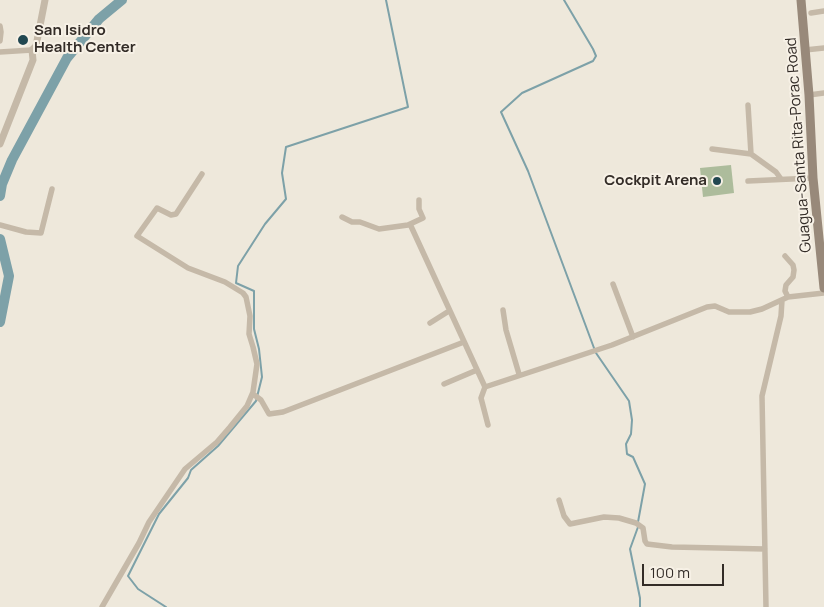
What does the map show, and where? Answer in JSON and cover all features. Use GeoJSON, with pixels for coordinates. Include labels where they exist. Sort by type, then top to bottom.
{"type":"FeatureCollection","features":[{"type":"Feature","properties":{"kind":"main road","name":"Guagua-Santa Rita-Porac Road"},"geometry":{"type":"LineString","coordinates":[[801,0],[809,95],[813,178],[820,214],[824,288]]}},
{"type":"Feature","properties":{"kind":"street"},"geometry":{"type":"LineString","coordinates":[[0,144],[33,60],[45,0]]}},
{"type":"Feature","properties":{"kind":"street"},"geometry":{"type":"LineString","coordinates":[[811,13],[824,11]]}},
{"type":"Feature","properties":{"kind":"street"},"geometry":{"type":"LineString","coordinates":[[0,26],[0,41]]}},
{"type":"Feature","properties":{"kind":"street"},"geometry":{"type":"LineString","coordinates":[[0,52],[34,48],[50,49]]}},
{"type":"Feature","properties":{"kind":"street"},"geometry":{"type":"LineString","coordinates":[[805,50],[824,48]]}},
{"type":"Feature","properties":{"kind":"street"},"geometry":{"type":"LineString","coordinates":[[809,95],[824,93]]}},
{"type":"Feature","properties":{"kind":"street"},"geometry":{"type":"LineString","coordinates":[[748,105],[751,154]]}},
{"type":"Feature","properties":{"kind":"street"},"geometry":{"type":"LineString","coordinates":[[712,149],[751,154],[776,172],[781,180]]}},
{"type":"Feature","properties":{"kind":"street"},"geometry":{"type":"LineString","coordinates":[[102,607],[139,544],[149,522],[185,469],[217,442],[254,395],[257,364],[249,334],[250,316],[246,297],[243,293],[225,282],[188,268],[137,236],[157,208],[171,215],[176,214],[202,174]]}},
{"type":"Feature","properties":{"kind":"street"},"geometry":{"type":"LineString","coordinates":[[748,181],[813,178]]}},
{"type":"Feature","properties":{"kind":"street"},"geometry":{"type":"LineString","coordinates":[[0,225],[26,232],[41,233],[52,189]]}},
{"type":"Feature","properties":{"kind":"street"},"geometry":{"type":"LineString","coordinates":[[342,217],[352,222],[360,222],[379,229],[410,224],[419,222],[423,218],[419,209],[419,200]]}},
{"type":"Feature","properties":{"kind":"street"},"geometry":{"type":"LineString","coordinates":[[410,224],[485,387],[481,398],[488,425]]}},
{"type":"Feature","properties":{"kind":"street"},"geometry":{"type":"LineString","coordinates":[[766,607],[762,396],[785,299],[786,285],[793,277],[793,265],[785,256]]}},
{"type":"Feature","properties":{"kind":"street"},"geometry":{"type":"LineString","coordinates":[[613,284],[633,337]]}},
{"type":"Feature","properties":{"kind":"street"},"geometry":{"type":"LineString","coordinates":[[485,387],[633,337],[707,307],[716,306],[729,312],[750,312],[785,299],[824,293]]}},
{"type":"Feature","properties":{"kind":"street"},"geometry":{"type":"LineString","coordinates":[[503,310],[506,330],[519,374]]}},
{"type":"Feature","properties":{"kind":"street"},"geometry":{"type":"LineString","coordinates":[[430,323],[449,311]]}},
{"type":"Feature","properties":{"kind":"street"},"geometry":{"type":"LineString","coordinates":[[254,395],[261,400],[269,414],[284,412],[464,342]]}},
{"type":"Feature","properties":{"kind":"street"},"geometry":{"type":"LineString","coordinates":[[444,384],[477,370]]}},
{"type":"Feature","properties":{"kind":"street"},"geometry":{"type":"LineString","coordinates":[[559,500],[564,516],[570,524],[604,517],[618,518],[638,524],[643,528],[645,541],[653,546],[765,550]]}},
{"type":"Feature","properties":{"kind":"green space","name":"Cockpit Arena"},"geometry":{"type":"Polygon","coordinates":[[[731,165],[734,193],[703,197],[700,168],[731,165]]]}},
{"type":"Feature","properties":{"kind":"waterway"},"geometry":{"type":"LineString","coordinates":[[0,196],[2,184],[12,160],[67,58],[99,19],[122,0]]}},
{"type":"Feature","properties":{"kind":"waterway"},"geometry":{"type":"LineString","coordinates":[[166,607],[138,589],[128,576],[159,514],[188,478],[191,470],[218,446],[256,401],[262,377],[259,349],[254,329],[254,291],[236,283],[238,266],[265,224],[286,199],[282,173],[286,147],[408,107],[386,0]]}},
{"type":"Feature","properties":{"kind":"waterway"},"geometry":{"type":"LineString","coordinates":[[564,0],[596,56],[593,61],[522,93],[501,112],[528,171],[594,348]]}},
{"type":"Feature","properties":{"kind":"waterway"},"geometry":{"type":"LineString","coordinates":[[0,239],[9,276],[0,322]]}},
{"type":"Feature","properties":{"kind":"waterway"},"geometry":{"type":"LineString","coordinates":[[596,353],[629,401],[632,420],[631,434],[626,444],[627,454],[633,457],[645,484],[638,522]]}},
{"type":"Feature","properties":{"kind":"waterway"},"geometry":{"type":"LineString","coordinates":[[638,527],[630,549],[640,598],[640,607]]}},
{"type":"Feature","properties":{"kind":"place","name":"San Isidro Health Center"},"geometry":{"type":"Point","coordinates":[23,40]}},
{"type":"Feature","properties":{"kind":"place","name":"Cockpit Arena"},"geometry":{"type":"Point","coordinates":[717,181]}}]}
